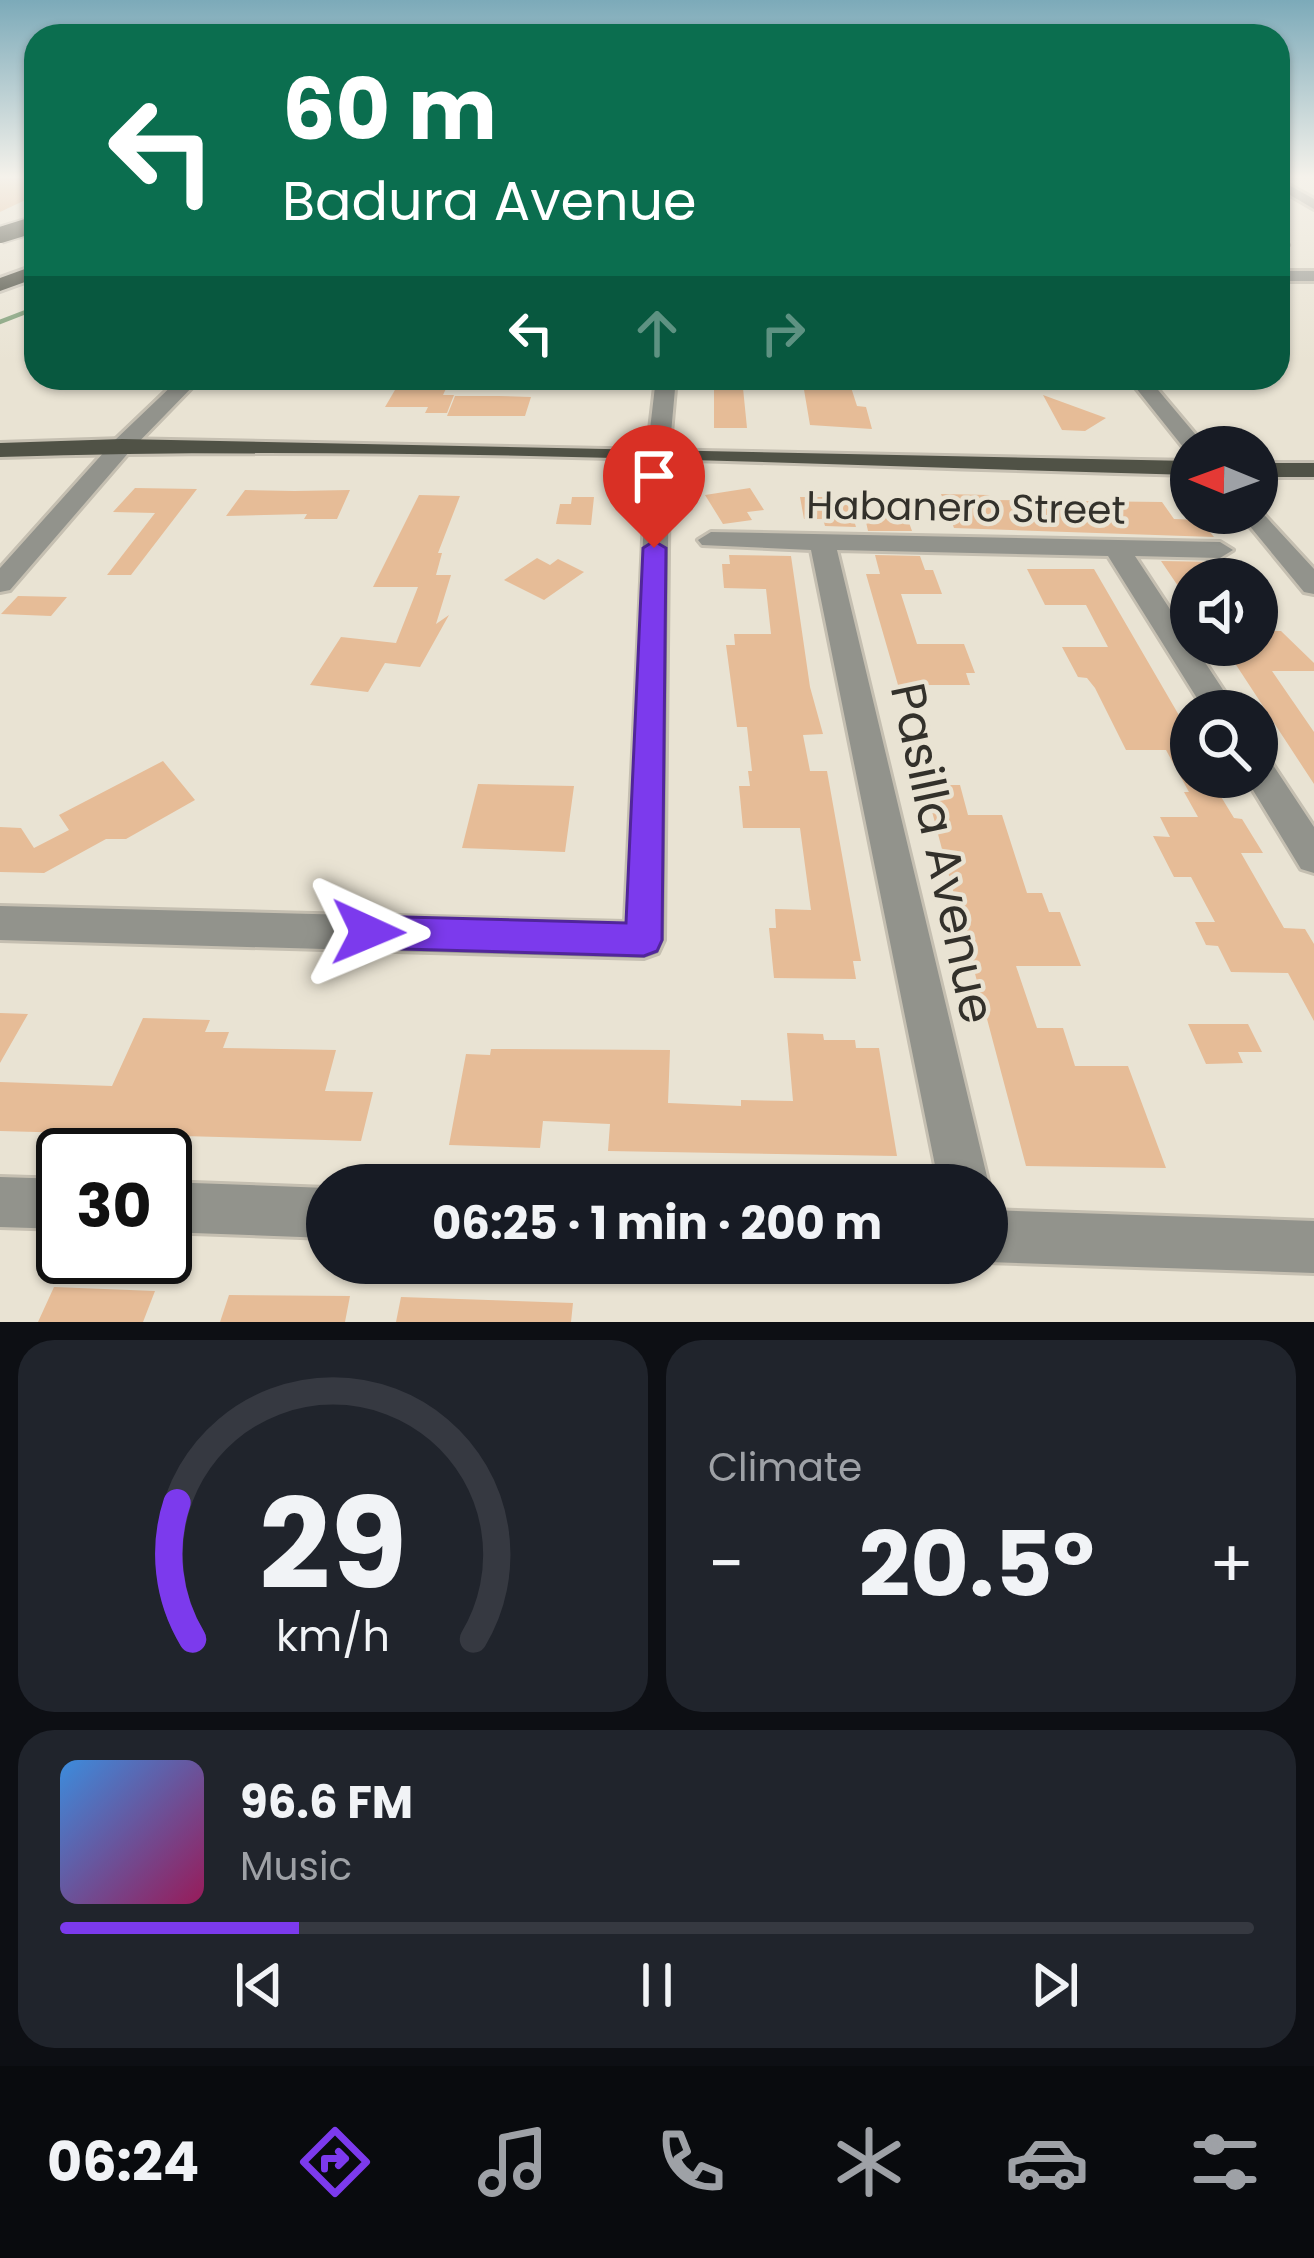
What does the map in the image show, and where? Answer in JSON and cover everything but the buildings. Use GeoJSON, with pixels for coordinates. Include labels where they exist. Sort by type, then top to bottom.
{"type":"FeatureCollection","features":[{"type":"Feature","properties":{"kind":"main road"},"geometry":{"type":"LineString","coordinates":[[0,435],[86,436],[122,446]]}},
{"type":"Feature","properties":{"kind":"main road"},"geometry":{"type":"LineString","coordinates":[[0,451],[122,446],[1170,468]]}},
{"type":"Feature","properties":{"kind":"main road"},"geometry":{"type":"LineString","coordinates":[[1278,470],[1314,470]]}},
{"type":"Feature","properties":{"kind":"street"},"geometry":{"type":"LineString","coordinates":[[0,584],[122,446],[179,390]]}},
{"type":"Feature","properties":{"kind":"street"},"geometry":{"type":"LineString","coordinates":[[0,923],[644,940],[664,390]]}},
{"type":"Feature","properties":{"kind":"street"},"geometry":{"type":"LineString","coordinates":[[1148,390],[1178,426]]}},
{"type":"Feature","properties":{"kind":"street"},"geometry":{"type":"LineString","coordinates":[[1269,534],[1314,586]]}},
{"type":"Feature","properties":{"kind":"street","name":"Habanero Street"},"geometry":{"type":"LineString","coordinates":[[710,540],[1220,550]]}},
{"type":"Feature","properties":{"kind":"street","name":"Pasilla Avenue"},"geometry":{"type":"LineString","coordinates":[[823,544],[959,1164]]}},
{"type":"Feature","properties":{"kind":"street"},"geometry":{"type":"LineString","coordinates":[[1118,549],[1208,690]]}},
{"type":"Feature","properties":{"kind":"street"},"geometry":{"type":"LineString","coordinates":[[1276,798],[1314,858]]}},
{"type":"Feature","properties":{"kind":"street"},"geometry":{"type":"LineString","coordinates":[[0,1202],[36,1203]]}},
{"type":"Feature","properties":{"kind":"street"},"geometry":{"type":"LineString","coordinates":[[192,1208],[306,1212]]}},
{"type":"Feature","properties":{"kind":"street"},"geometry":{"type":"LineString","coordinates":[[1008,1237],[1314,1247]]}},
{"type":"Feature","properties":{"kind":"waterway"},"geometry":{"type":"LineString","coordinates":[[0,322],[24,313]]}},
{"type":"Feature","properties":{"kind":"route"},"geometry":{"type":"LineString","coordinates":[[368,932],[644,940],[654,548]]}}]}
